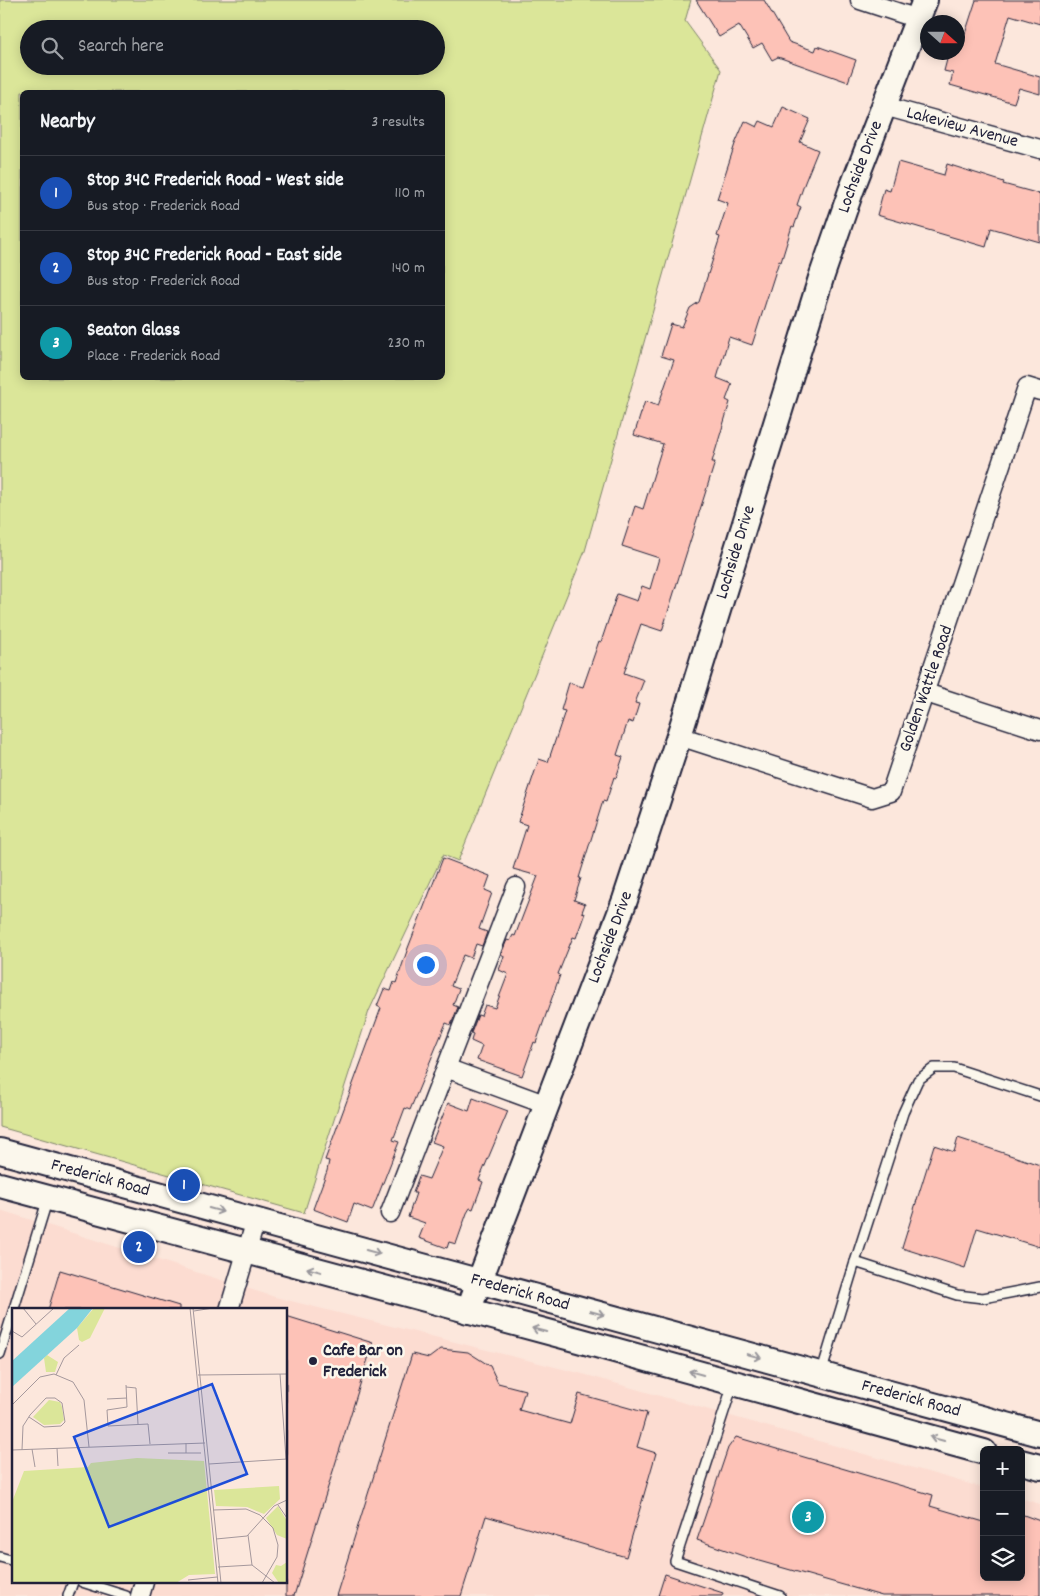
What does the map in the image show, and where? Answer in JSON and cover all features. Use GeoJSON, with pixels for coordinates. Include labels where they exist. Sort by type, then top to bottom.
{"type":"FeatureCollection","features":[{"type":"Feature","properties":{"kind":"main road","name":"Lochside Drive"},"geometry":{"type":"LineString","coordinates":[[468,1311],[625,900],[679,736],[821,278],[851,191],[922,10]]}},
{"type":"Feature","properties":{"kind":"main road","name":"Frederick Road"},"geometry":{"type":"LineString","coordinates":[[0,1151],[1040,1434]]}},
{"type":"Feature","properties":{"kind":"main road","name":"Frederick Road"},"geometry":{"type":"LineString","coordinates":[[0,1185],[980,1451]]}},
{"type":"Feature","properties":{"kind":"main road"},"geometry":{"type":"LineString","coordinates":[[1025,1463],[1040,1467]]}},
{"type":"Feature","properties":{"kind":"street"},"geometry":{"type":"LineString","coordinates":[[860,0],[922,10]]}},
{"type":"Feature","properties":{"kind":"street","name":"Lakeview Avenue"},"geometry":{"type":"LineString","coordinates":[[884,106],[1040,149]]}},
{"type":"Feature","properties":{"kind":"street","name":"Golden Wattle Road"},"geometry":{"type":"LineString","coordinates":[[679,736],[872,798],[891,792],[926,693],[1027,387],[1040,391]]}},
{"type":"Feature","properties":{"kind":"street"},"geometry":{"type":"LineString","coordinates":[[926,693],[1040,730]]}},
{"type":"Feature","properties":{"kind":"street"},"geometry":{"type":"LineString","coordinates":[[390,1214],[516,886]]}},
{"type":"Feature","properties":{"kind":"street"},"geometry":{"type":"LineString","coordinates":[[446,1068],[547,1105]]}},
{"type":"Feature","properties":{"kind":"street"},"geometry":{"type":"LineString","coordinates":[[229,1308],[256,1220]]}},
{"type":"Feature","properties":{"kind":"lane"},"geometry":{"type":"LineString","coordinates":[[821,1374],[903,1113],[918,1080],[934,1068],[954,1068],[1040,1096]]}},
{"type":"Feature","properties":{"kind":"lane"},"geometry":{"type":"LineString","coordinates":[[14,1308],[48,1198]]}},
{"type":"Feature","properties":{"kind":"lane"},"geometry":{"type":"LineString","coordinates":[[855,1262],[957,1295],[983,1298],[1040,1287]]}},
{"type":"Feature","properties":{"kind":"lane"},"geometry":{"type":"LineString","coordinates":[[0,1354],[12,1315]]}},
{"type":"Feature","properties":{"kind":"lane"},"geometry":{"type":"LineString","coordinates":[[734,1383],[675,1562],[766,1594],[780,1596]]}},
{"type":"Feature","properties":{"kind":"lane"},"geometry":{"type":"LineString","coordinates":[[88,1584],[126,1596]]}},
{"type":"Feature","properties":{"kind":"shaded area"},"geometry":{"type":"Polygon","coordinates":[[[0,1210],[275,1297],[583,1374],[980,1487],[980,1581],[1025,1581],[1025,1499],[1040,1504],[1040,1596],[0,1596],[0,1210]]]}},
{"type":"Feature","properties":{"kind":"green space"},"geometry":{"type":"Polygon","coordinates":[[[0,0],[691,0],[685,21],[721,70],[585,551],[458,861],[443,855],[369,1011],[304,1213],[0,1127],[0,0]]]}},
{"type":"Feature","properties":{"kind":"building"},"geometry":{"type":"Polygon","coordinates":[[[696,0],[764,0],[789,42],[815,51],[817,46],[856,60],[848,82],[778,57],[772,60],[762,43],[753,48],[739,25],[719,37],[696,0]]]}},
{"type":"Feature","properties":{"kind":"building"},"geometry":{"type":"Polygon","coordinates":[[[976,0],[1040,0],[1040,24],[1010,15],[995,64],[1040,77],[1040,94],[1019,88],[1014,103],[950,85],[953,73],[944,71],[947,60],[965,60],[965,34],[976,0]]]}},
{"type":"Feature","properties":{"kind":"building"},"geometry":{"type":"Polygon","coordinates":[[[783,107],[810,119],[800,142],[818,150],[797,205],[801,207],[794,227],[792,226],[781,262],[779,261],[752,345],[729,337],[717,378],[732,384],[726,400],[730,402],[712,462],[715,462],[662,631],[641,624],[624,673],[644,680],[635,703],[639,704],[633,723],[628,721],[617,755],[623,757],[606,802],[603,801],[579,878],[581,878],[574,900],[585,904],[582,912],[585,913],[576,938],[573,937],[558,974],[560,975],[536,1043],[534,1042],[522,1076],[477,1060],[482,1046],[471,1041],[473,1034],[471,1033],[478,1015],[481,1016],[485,1005],[495,1008],[508,974],[499,970],[504,956],[501,954],[507,940],[510,941],[513,935],[515,936],[538,876],[513,869],[527,825],[518,822],[539,759],[548,762],[565,711],[561,710],[569,683],[583,687],[617,594],[637,601],[642,586],[650,589],[659,558],[622,546],[635,506],[643,509],[663,444],[634,435],[645,401],[658,406],[674,360],[661,356],[671,324],[682,327],[690,308],[699,302],[720,237],[717,236],[728,203],[717,199],[735,144],[745,121],[757,127],[760,121],[774,127],[783,107]]]}},
{"type":"Feature","properties":{"kind":"building"},"geometry":{"type":"Polygon","coordinates":[[[898,162],[944,175],[947,164],[1004,182],[1003,184],[1040,194],[1040,242],[991,228],[986,247],[877,215],[884,189],[890,191],[898,162]]]}},
{"type":"Feature","properties":{"kind":"building"},"geometry":{"type":"Polygon","coordinates":[[[443,858],[490,876],[485,890],[492,893],[479,929],[487,932],[482,946],[476,944],[471,958],[463,955],[451,986],[459,989],[453,1005],[458,1007],[451,1025],[446,1023],[410,1110],[405,1108],[393,1140],[399,1142],[372,1211],[354,1204],[348,1222],[313,1209],[327,1171],[329,1161],[325,1160],[381,1008],[377,1006],[384,989],[391,991],[394,982],[396,983],[443,858]]]}},
{"type":"Feature","properties":{"kind":"building"},"geometry":{"type":"Polygon","coordinates":[[[473,1098],[508,1111],[479,1180],[483,1182],[473,1209],[470,1208],[467,1213],[456,1244],[449,1242],[447,1248],[419,1238],[425,1223],[408,1217],[416,1193],[413,1193],[419,1176],[429,1179],[443,1146],[432,1142],[448,1103],[469,1111],[473,1098]]]}},
{"type":"Feature","properties":{"kind":"building"},"geometry":{"type":"Polygon","coordinates":[[[958,1138],[1040,1165],[1040,1247],[977,1228],[965,1268],[902,1248],[934,1145],[954,1152],[958,1138]]]}},
{"type":"Feature","properties":{"kind":"building"},"geometry":{"type":"Polygon","coordinates":[[[60,1270],[179,1306],[179,1308],[49,1308],[60,1270]]]}},
{"type":"Feature","properties":{"kind":"building"},"geometry":{"type":"Polygon","coordinates":[[[288,1317],[373,1343],[294,1596],[286,1596],[286,1584],[288,1584],[288,1317]]]}},
{"type":"Feature","properties":{"kind":"building"},"geometry":{"type":"Polygon","coordinates":[[[441,1349],[468,1352],[490,1366],[498,1383],[525,1390],[519,1410],[570,1424],[579,1394],[647,1413],[637,1447],[656,1453],[626,1557],[486,1516],[461,1596],[336,1596],[412,1354],[429,1358],[441,1349]]]}},
{"type":"Feature","properties":{"kind":"building"},"geometry":{"type":"Polygon","coordinates":[[[736,1437],[933,1495],[930,1506],[980,1521],[980,1581],[1025,1581],[1025,1515],[1040,1521],[1040,1596],[882,1596],[752,1559],[697,1540],[728,1448],[736,1437]]]}},
{"type":"Feature","properties":{"kind":"building"},"geometry":{"type":"Polygon","coordinates":[[[665,1574],[723,1593],[722,1596],[658,1596],[665,1574]]]}},
{"type":"Feature","properties":{"kind":"place","name":"Stop 34C Frederick Road - West side"},"geometry":{"type":"Point","coordinates":[184,1185]}},
{"type":"Feature","properties":{"kind":"place","name":"Stop 34C Frederick Road - East side"},"geometry":{"type":"Point","coordinates":[139,1247]}},
{"type":"Feature","properties":{"kind":"place","name":"Cafe Bar on Frederick"},"geometry":{"type":"Point","coordinates":[313,1361]}},
{"type":"Feature","properties":{"kind":"place","name":"Seaton Glass"},"geometry":{"type":"Point","coordinates":[808,1517]}}]}
